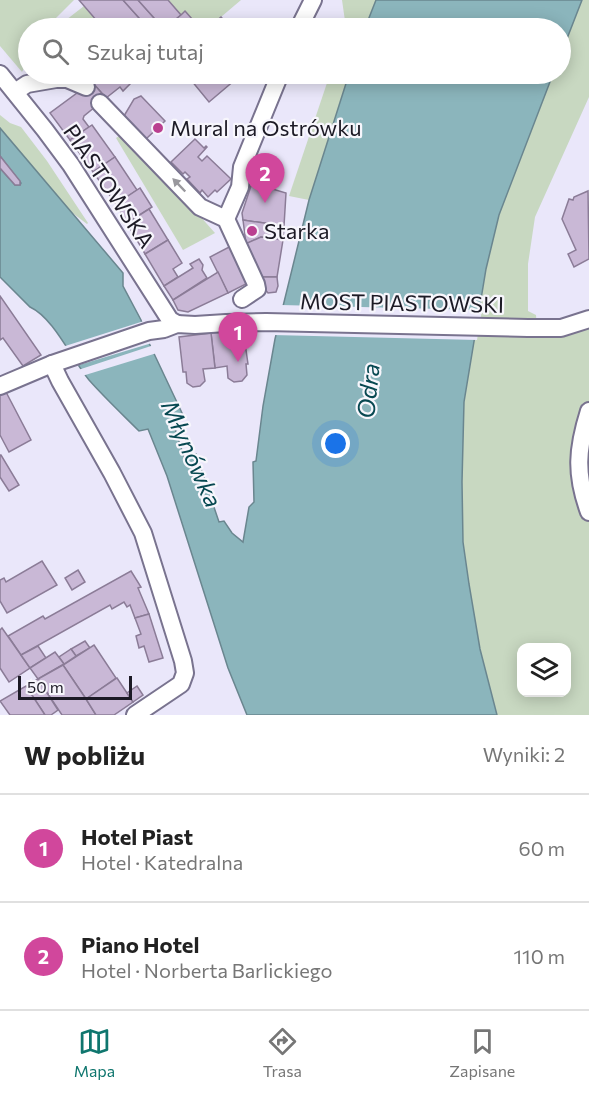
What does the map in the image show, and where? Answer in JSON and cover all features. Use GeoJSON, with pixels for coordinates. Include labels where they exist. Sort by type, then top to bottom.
{"type":"FeatureCollection","features":[{"type":"Feature","properties":{"kind":"street"},"geometry":{"type":"LineString","coordinates":[[304,18],[313,0]]}},
{"type":"Feature","properties":{"kind":"street","name":"PIASTOWSKA"},"geometry":{"type":"LineString","coordinates":[[0,74],[71,165],[170,320],[177,324]]}},
{"type":"Feature","properties":{"kind":"street"},"geometry":{"type":"LineString","coordinates":[[15,92],[27,84]]}},
{"type":"Feature","properties":{"kind":"street"},"geometry":{"type":"LineString","coordinates":[[79,84],[86,87]]}},
{"type":"Feature","properties":{"kind":"street"},"geometry":{"type":"LineString","coordinates":[[226,219],[240,187],[242,167],[276,84]]}},
{"type":"Feature","properties":{"kind":"street"},"geometry":{"type":"LineString","coordinates":[[100,103],[200,207],[226,219],[256,284],[257,289],[242,299]]}},
{"type":"Feature","properties":{"kind":"street","name":"MOST PIASTOWSKI"},"geometry":{"type":"LineString","coordinates":[[0,386],[52,364],[149,331],[177,324],[266,322],[537,328],[561,327],[589,319]]}},
{"type":"Feature","properties":{"kind":"street"},"geometry":{"type":"LineString","coordinates":[[52,364],[143,533],[183,661],[185,673],[182,684],[135,715]]}},
{"type":"Feature","properties":{"kind":"street"},"geometry":{"type":"LineString","coordinates":[[589,411],[582,434],[578,462],[589,512]]}},
{"type":"Feature","properties":{"kind":"shaded area"},"geometry":{"type":"Polygon","coordinates":[[[0,0],[74,0],[56,18],[18,18],[18,67],[0,46],[0,0]]]}},
{"type":"Feature","properties":{"kind":"shaded area"},"geometry":{"type":"Polygon","coordinates":[[[168,0],[241,0],[220,18],[191,18],[185,11],[181,15],[168,0]]]}},
{"type":"Feature","properties":{"kind":"shaded area"},"geometry":{"type":"Polygon","coordinates":[[[342,0],[376,0],[369,18],[345,18],[342,0]]]}},
{"type":"Feature","properties":{"kind":"shaded area"},"geometry":{"type":"Polygon","coordinates":[[[582,0],[589,0],[589,97],[535,217],[528,264],[528,311],[536,315],[537,328],[589,319],[589,411],[582,434],[589,512],[589,715],[497,715],[480,649],[463,542],[462,482],[464,402],[486,269],[499,215],[549,84],[571,84],[571,28],[582,0]]]}},
{"type":"Feature","properties":{"kind":"shaded area"},"geometry":{"type":"Polygon","coordinates":[[[84,6],[94,18],[69,18],[84,6]]]}},
{"type":"Feature","properties":{"kind":"shaded area"},"geometry":{"type":"Polygon","coordinates":[[[327,84],[346,84],[309,200],[289,196],[327,84]]]}},
{"type":"Feature","properties":{"kind":"shaded area"},"geometry":{"type":"Polygon","coordinates":[[[0,115],[10,123],[21,127],[47,161],[87,224],[70,211],[0,128],[0,115]]]}},
{"type":"Feature","properties":{"kind":"shaded area"},"geometry":{"type":"Polygon","coordinates":[[[125,132],[215,233],[183,250],[116,138],[125,132]]]}},
{"type":"Feature","properties":{"kind":"water"},"geometry":{"type":"Polygon","coordinates":[[[376,0],[582,0],[571,28],[571,18],[369,18],[376,0]]]}},
{"type":"Feature","properties":{"kind":"water","name":"Odra"},"geometry":{"type":"Polygon","coordinates":[[[346,84],[549,84],[499,215],[486,269],[464,402],[463,542],[480,649],[497,715],[247,715],[228,668],[167,476],[148,429],[139,431],[107,400],[83,372],[47,320],[30,307],[0,277],[0,168],[15,185],[21,183],[0,156],[0,128],[123,273],[123,286],[141,320],[149,343],[183,415],[172,419],[184,457],[196,454],[219,522],[224,521],[232,533],[243,542],[249,507],[254,502],[253,462],[256,461],[275,339],[309,200],[346,84]]]}},
{"type":"Feature","properties":{"kind":"pier"},"geometry":{"type":"Polygon","coordinates":[[[281,305],[482,310],[477,340],[273,335],[281,305]]]}},
{"type":"Feature","properties":{"kind":"pier"},"geometry":{"type":"Polygon","coordinates":[[[144,321],[152,343],[76,366],[62,347],[144,321]]]}},
{"type":"Feature","properties":{"kind":"pier"},"geometry":{"type":"Polygon","coordinates":[[[154,345],[157,353],[82,376],[78,370],[154,345]]]}},
{"type":"Feature","properties":{"kind":"building"},"geometry":{"type":"Polygon","coordinates":[[[79,0],[123,0],[139,18],[94,18],[79,0]]]}},
{"type":"Feature","properties":{"kind":"building"},"geometry":{"type":"Polygon","coordinates":[[[123,0],[138,0],[154,18],[139,18],[123,0]]]}},
{"type":"Feature","properties":{"kind":"building"},"geometry":{"type":"Polygon","coordinates":[[[138,0],[168,0],[181,15],[177,18],[154,18],[138,0]]]}},
{"type":"Feature","properties":{"kind":"building"},"geometry":{"type":"Polygon","coordinates":[[[185,11],[191,18],[177,18],[185,11]]]}},
{"type":"Feature","properties":{"kind":"building"},"geometry":{"type":"Polygon","coordinates":[[[89,84],[94,84],[106,98],[84,116],[83,119],[89,127],[70,140],[50,113],[89,84]]]}},
{"type":"Feature","properties":{"kind":"building"},"geometry":{"type":"Polygon","coordinates":[[[94,84],[130,84],[123,91],[120,87],[106,98],[94,84]]]}},
{"type":"Feature","properties":{"kind":"building"},"geometry":{"type":"Polygon","coordinates":[[[194,84],[230,84],[209,102],[194,84]]]}},
{"type":"Feature","properties":{"kind":"building"},"geometry":{"type":"Polygon","coordinates":[[[141,96],[165,121],[146,139],[124,116],[134,99],[141,96]]]}},
{"type":"Feature","properties":{"kind":"building"},"geometry":{"type":"Polygon","coordinates":[[[92,125],[115,157],[93,172],[70,140],[92,125]]]}},
{"type":"Feature","properties":{"kind":"building"},"geometry":{"type":"Polygon","coordinates":[[[195,139],[204,148],[207,147],[198,157],[202,161],[207,156],[231,179],[208,197],[202,190],[200,193],[187,179],[190,177],[185,172],[183,174],[171,162],[195,139]]]}},
{"type":"Feature","properties":{"kind":"building"},"geometry":{"type":"Polygon","coordinates":[[[0,156],[20,181],[20,185],[15,185],[0,168],[0,156]]]}},
{"type":"Feature","properties":{"kind":"building"},"geometry":{"type":"Polygon","coordinates":[[[115,157],[137,190],[116,204],[93,172],[115,157]]]}},
{"type":"Feature","properties":{"kind":"building"},"geometry":{"type":"Polygon","coordinates":[[[252,183],[286,193],[284,226],[243,220],[242,213],[252,183]]]}},
{"type":"Feature","properties":{"kind":"building"},"geometry":{"type":"Polygon","coordinates":[[[140,188],[152,207],[127,223],[116,204],[140,188]]]}},
{"type":"Feature","properties":{"kind":"building"},"geometry":{"type":"Polygon","coordinates":[[[588,191],[589,259],[574,267],[568,254],[576,250],[562,219],[569,199],[573,200],[574,197],[588,191]]]}},
{"type":"Feature","properties":{"kind":"building"},"geometry":{"type":"Polygon","coordinates":[[[149,209],[168,240],[145,254],[127,223],[149,209]]]}},
{"type":"Feature","properties":{"kind":"building"},"geometry":{"type":"Polygon","coordinates":[[[243,220],[284,226],[283,240],[261,237],[246,244],[243,220]]]}},
{"type":"Feature","properties":{"kind":"building"},"geometry":{"type":"Polygon","coordinates":[[[261,237],[283,240],[277,277],[261,277],[245,244],[261,237]]]}},
{"type":"Feature","properties":{"kind":"building"},"geometry":{"type":"Polygon","coordinates":[[[168,240],[182,263],[173,269],[178,277],[164,286],[145,254],[168,240]]]}},
{"type":"Feature","properties":{"kind":"building"},"geometry":{"type":"Polygon","coordinates":[[[231,246],[248,283],[228,293],[210,257],[231,246]]]}},
{"type":"Feature","properties":{"kind":"building"},"geometry":{"type":"Polygon","coordinates":[[[199,259],[207,278],[173,300],[164,286],[193,268],[190,264],[199,259]]]}},
{"type":"Feature","properties":{"kind":"building"},"geometry":{"type":"Polygon","coordinates":[[[218,272],[228,293],[188,312],[178,310],[173,300],[218,272]]]}},
{"type":"Feature","properties":{"kind":"building"},"geometry":{"type":"Polygon","coordinates":[[[262,277],[277,277],[276,292],[268,293],[264,288],[262,277]]]}},
{"type":"Feature","properties":{"kind":"building"},"geometry":{"type":"Polygon","coordinates":[[[0,296],[41,355],[23,366],[3,338],[0,340],[0,296]]]}},
{"type":"Feature","properties":{"kind":"building"},"geometry":{"type":"Polygon","coordinates":[[[243,329],[248,364],[246,364],[247,375],[242,381],[234,382],[228,378],[227,366],[215,368],[211,333],[243,329]]]}},
{"type":"Feature","properties":{"kind":"building"},"geometry":{"type":"Polygon","coordinates":[[[211,333],[215,368],[203,369],[205,381],[200,386],[193,387],[187,383],[186,372],[183,372],[179,337],[211,333]]]}},
{"type":"Feature","properties":{"kind":"building"},"geometry":{"type":"Polygon","coordinates":[[[6,392],[31,440],[9,452],[0,435],[0,396],[6,392]]]}},
{"type":"Feature","properties":{"kind":"building"},"geometry":{"type":"Polygon","coordinates":[[[0,455],[19,485],[9,491],[0,477],[0,455]]]}},
{"type":"Feature","properties":{"kind":"building"},"geometry":{"type":"Polygon","coordinates":[[[42,561],[57,585],[7,613],[0,601],[0,580],[4,578],[6,582],[42,561]]]}},
{"type":"Feature","properties":{"kind":"building"},"geometry":{"type":"Polygon","coordinates":[[[78,570],[85,582],[72,590],[65,578],[78,570]]]}},
{"type":"Feature","properties":{"kind":"building"},"geometry":{"type":"Polygon","coordinates":[[[131,571],[141,587],[138,588],[149,614],[135,618],[130,605],[127,607],[124,602],[112,609],[110,605],[21,655],[8,636],[43,616],[45,619],[131,571]]]}},
{"type":"Feature","properties":{"kind":"building"},"geometry":{"type":"Polygon","coordinates":[[[149,614],[163,658],[149,662],[144,646],[139,648],[136,636],[141,634],[135,618],[149,614]]]}},
{"type":"Feature","properties":{"kind":"building"},"geometry":{"type":"Polygon","coordinates":[[[2,628],[30,668],[9,682],[0,668],[0,630],[2,628]]]}},
{"type":"Feature","properties":{"kind":"building"},"geometry":{"type":"Polygon","coordinates":[[[85,641],[90,648],[76,656],[71,649],[85,641]]]}},
{"type":"Feature","properties":{"kind":"building"},"geometry":{"type":"Polygon","coordinates":[[[94,645],[116,678],[86,699],[63,665],[94,645]]]}},
{"type":"Feature","properties":{"kind":"building"},"geometry":{"type":"Polygon","coordinates":[[[38,646],[46,658],[30,668],[21,655],[38,646]]]}},
{"type":"Feature","properties":{"kind":"building"},"geometry":{"type":"Polygon","coordinates":[[[71,649],[76,656],[64,664],[59,657],[71,649]]]}},
{"type":"Feature","properties":{"kind":"building"},"geometry":{"type":"Polygon","coordinates":[[[55,652],[64,664],[38,679],[30,668],[55,652]]]}},
{"type":"Feature","properties":{"kind":"building"},"geometry":{"type":"Polygon","coordinates":[[[63,665],[96,715],[62,715],[38,679],[63,665]]]}},
{"type":"Feature","properties":{"kind":"building"},"geometry":{"type":"Polygon","coordinates":[[[117,678],[133,702],[114,715],[96,715],[86,699],[117,678]]]}},
{"type":"Feature","properties":{"kind":"building"},"geometry":{"type":"Polygon","coordinates":[[[38,679],[58,710],[51,715],[45,715],[26,686],[38,679]]]}},
{"type":"Feature","properties":{"kind":"building"},"geometry":{"type":"Polygon","coordinates":[[[26,686],[45,715],[10,715],[0,701],[26,686]]]}},
{"type":"Feature","properties":{"kind":"building"},"geometry":{"type":"Polygon","coordinates":[[[137,686],[143,695],[133,702],[127,693],[137,686]]]}},
{"type":"Feature","properties":{"kind":"place","name":"Mural na Ostrówku"},"geometry":{"type":"Point","coordinates":[158,128]}},
{"type":"Feature","properties":{"kind":"place","name":"Piano Hotel"},"geometry":{"type":"Point","coordinates":[265,203]}},
{"type":"Feature","properties":{"kind":"place","name":"Starka"},"geometry":{"type":"Point","coordinates":[252,231]}},
{"type":"Feature","properties":{"kind":"place","name":"Hotel Piast"},"geometry":{"type":"Point","coordinates":[238,362]}},
{"type":"Feature","properties":{"kind":"water label","name":"Młynówka"},"geometry":{"type":"Point","coordinates":[191,454]}}]}
